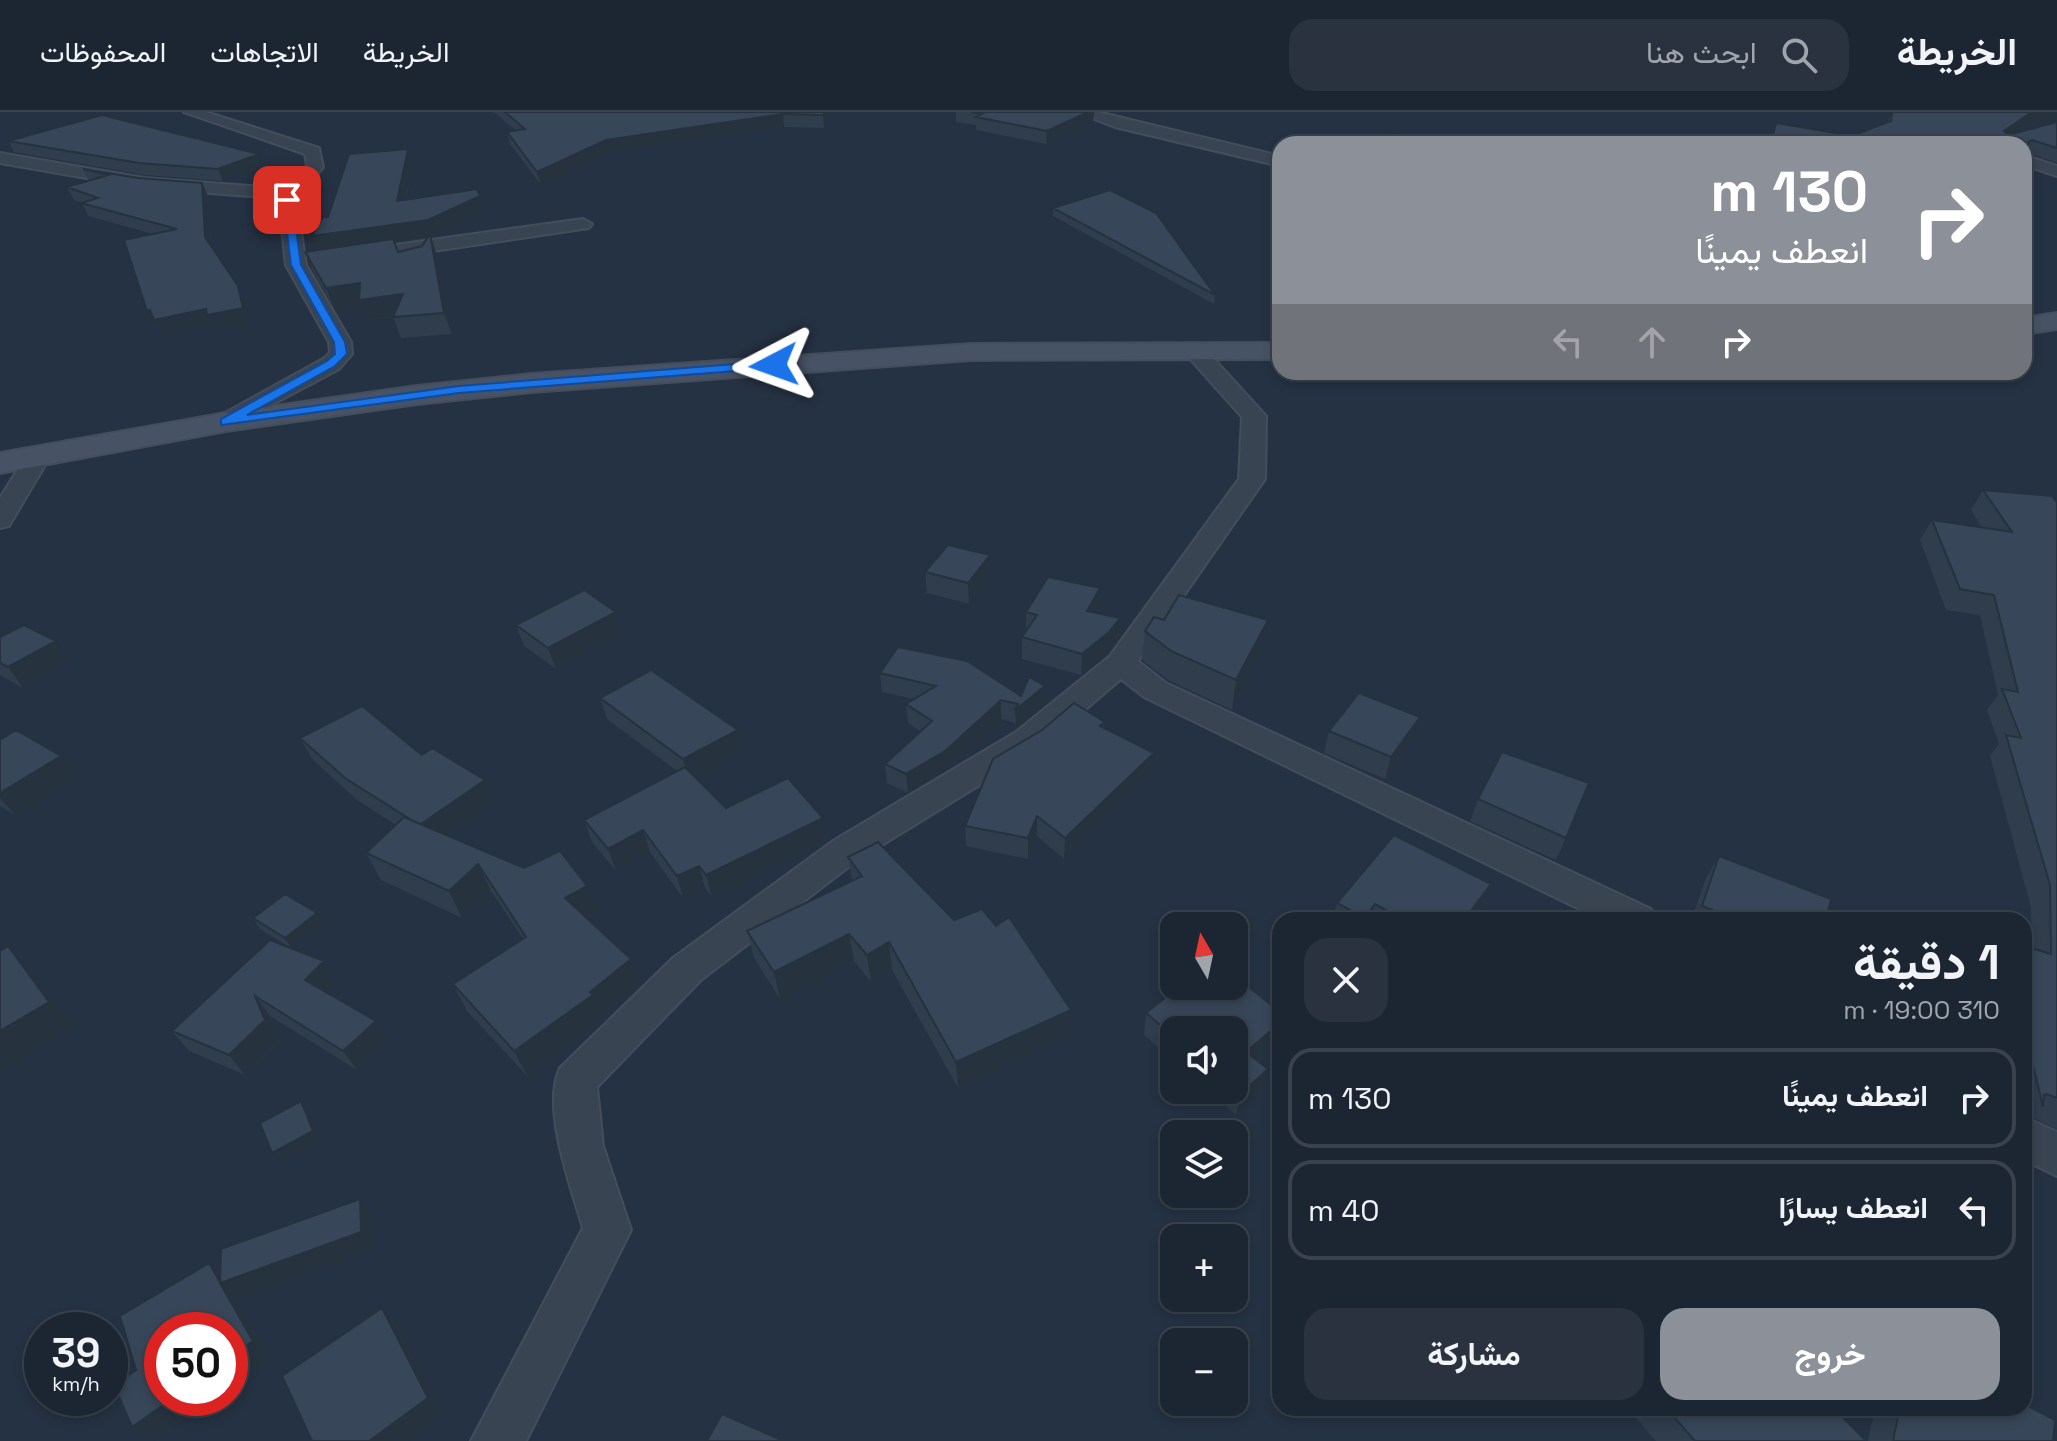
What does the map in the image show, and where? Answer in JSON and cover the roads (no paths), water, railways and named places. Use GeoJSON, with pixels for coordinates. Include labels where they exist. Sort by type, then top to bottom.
{"type":"FeatureCollection","features":[{"type":"Feature","properties":{"kind":"main road"},"geometry":{"type":"LineString","coordinates":[[2032,325],[2057,321]]}},
{"type":"Feature","properties":{"kind":"main road"},"geometry":{"type":"LineString","coordinates":[[0,463],[226,422],[459,390],[971,352],[1272,351]]}},
{"type":"Feature","properties":{"kind":"street"},"geometry":{"type":"LineString","coordinates":[[0,158],[144,183],[279,193],[303,181],[315,167],[313,151],[191,112]]}},
{"type":"Feature","properties":{"kind":"street"},"geometry":{"type":"LineString","coordinates":[[1083,112],[1120,124],[1272,159]]}},
{"type":"Feature","properties":{"kind":"street"},"geometry":{"type":"LineString","coordinates":[[2032,163],[2057,171]]}},
{"type":"Feature","properties":{"kind":"street"},"geometry":{"type":"LineString","coordinates":[[226,422],[331,364],[341,354],[340,342],[287,200],[279,193]]}},
{"type":"Feature","properties":{"kind":"street"},"geometry":{"type":"LineString","coordinates":[[311,263],[583,224]]}},
{"type":"Feature","properties":{"kind":"street"},"geometry":{"type":"LineString","coordinates":[[498,1441],[607,1230],[581,1146],[575,1081],[687,969],[846,850],[1028,740],[1121,663],[1252,479],[1254,416],[1195,352]]}},
{"type":"Feature","properties":{"kind":"street"},"geometry":{"type":"LineString","coordinates":[[0,520],[39,455]]}},
{"type":"Feature","properties":{"kind":"street"},"geometry":{"type":"LineString","coordinates":[[1121,663],[1155,690],[1620,912]]}},
{"type":"Feature","properties":{"kind":"street"},"geometry":{"type":"LineString","coordinates":[[2032,1141],[2057,1155]]}}]}
